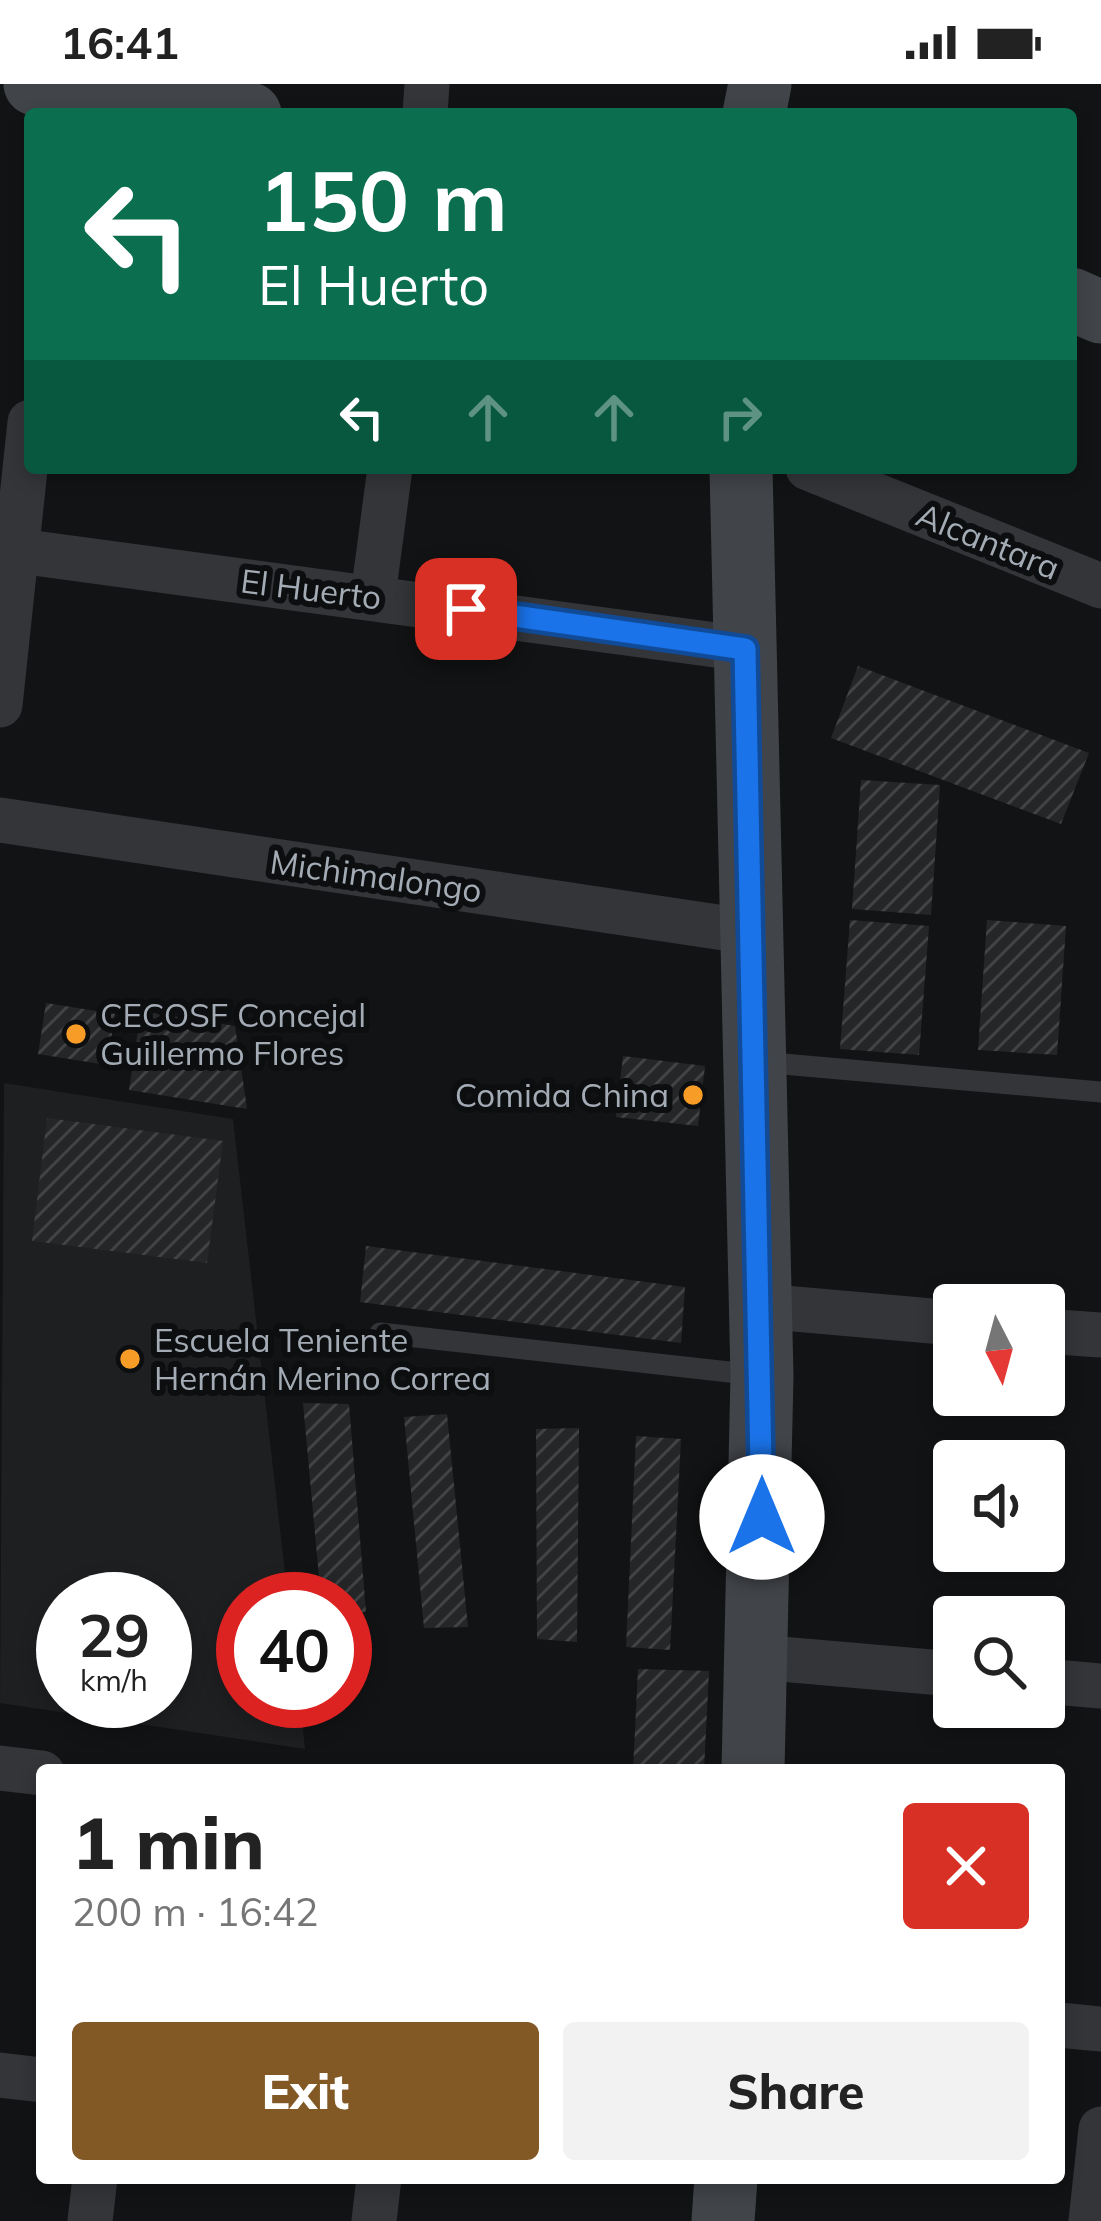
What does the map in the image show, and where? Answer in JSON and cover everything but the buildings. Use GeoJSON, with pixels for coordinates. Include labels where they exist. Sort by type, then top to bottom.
{"type":"FeatureCollection","features":[{"type":"Feature","properties":{"kind":"street"},"geometry":{"type":"LineString","coordinates":[[35,84],[128,106],[158,108]]}},
{"type":"Feature","properties":{"kind":"street"},"geometry":{"type":"LineString","coordinates":[[0,705],[26,474]]}},
{"type":"Feature","properties":{"kind":"street"},"geometry":{"type":"LineString","coordinates":[[374,596],[389,474]]}},
{"type":"Feature","properties":{"kind":"street"},"geometry":{"type":"LineString","coordinates":[[741,474],[762,1376],[753,1764]]}},
{"type":"Feature","properties":{"kind":"street","name":"Alcantara"},"geometry":{"type":"LineString","coordinates":[[823,474],[1101,586]]}},
{"type":"Feature","properties":{"kind":"street","name":"El Huerto"},"geometry":{"type":"LineString","coordinates":[[19,551],[745,649]]}},
{"type":"Feature","properties":{"kind":"street","name":"Michimalongo"},"geometry":{"type":"LineString","coordinates":[[0,820],[751,932]]}},
{"type":"Feature","properties":{"kind":"street"},"geometry":{"type":"LineString","coordinates":[[761,1306],[933,1321]]}},
{"type":"Feature","properties":{"kind":"street"},"geometry":{"type":"LineString","coordinates":[[1065,1332],[1101,1335]]}},
{"type":"Feature","properties":{"kind":"street"},"geometry":{"type":"LineString","coordinates":[[758,1657],[933,1672]]}},
{"type":"Feature","properties":{"kind":"street"},"geometry":{"type":"LineString","coordinates":[[1065,1683],[1101,1686]]}},
{"type":"Feature","properties":{"kind":"street"},"geometry":{"type":"LineString","coordinates":[[0,1768],[36,1772]]}},
{"type":"Feature","properties":{"kind":"street"},"geometry":{"type":"LineString","coordinates":[[1065,2026],[1101,2029]]}},
{"type":"Feature","properties":{"kind":"street"},"geometry":{"type":"LineString","coordinates":[[0,2075],[36,2079]]}},
{"type":"Feature","properties":{"kind":"street"},"geometry":{"type":"LineString","coordinates":[[1091,2221],[1101,2128]]}},
{"type":"Feature","properties":{"kind":"street"},"geometry":{"type":"LineString","coordinates":[[90,2221],[94,2184]]}},
{"type":"Feature","properties":{"kind":"street"},"geometry":{"type":"LineString","coordinates":[[374,2221],[378,2184]]}},
{"type":"Feature","properties":{"kind":"street"},"geometry":{"type":"LineString","coordinates":[[723,2221],[726,2184]]}},
{"type":"Feature","properties":{"kind":"lane"},"geometry":{"type":"LineString","coordinates":[[754,1062],[1101,1092]]}},
{"type":"Feature","properties":{"kind":"lane"},"geometry":{"type":"LineString","coordinates":[[380,1333],[762,1376]]}},
{"type":"Feature","properties":{"kind":"shaded area","name":"Escuela Teniente Hernán Merino Correa"},"geometry":{"type":"Polygon","coordinates":[[[4,1083],[233,1119],[285,1572],[216,1572],[216,1728],[303,1728],[305,1749],[166,1728],[192,1728],[192,1572],[36,1572],[36,1708],[0,1703],[4,1083]]]}},
{"type":"Feature","properties":{"kind":"place","name":"CECOSF Concejal Guillermo Flores"},"geometry":{"type":"Point","coordinates":[76,1034]}},
{"type":"Feature","properties":{"kind":"place","name":"Comida China"},"geometry":{"type":"Point","coordinates":[693,1095]}},
{"type":"Feature","properties":{"kind":"place","name":"Escuela Teniente Hernán Merino Correa"},"geometry":{"type":"Point","coordinates":[130,1359]}},
{"type":"Feature","properties":{"kind":"route"},"geometry":{"type":"LineString","coordinates":[[466,609],[745,649],[762,1517]]}}]}
